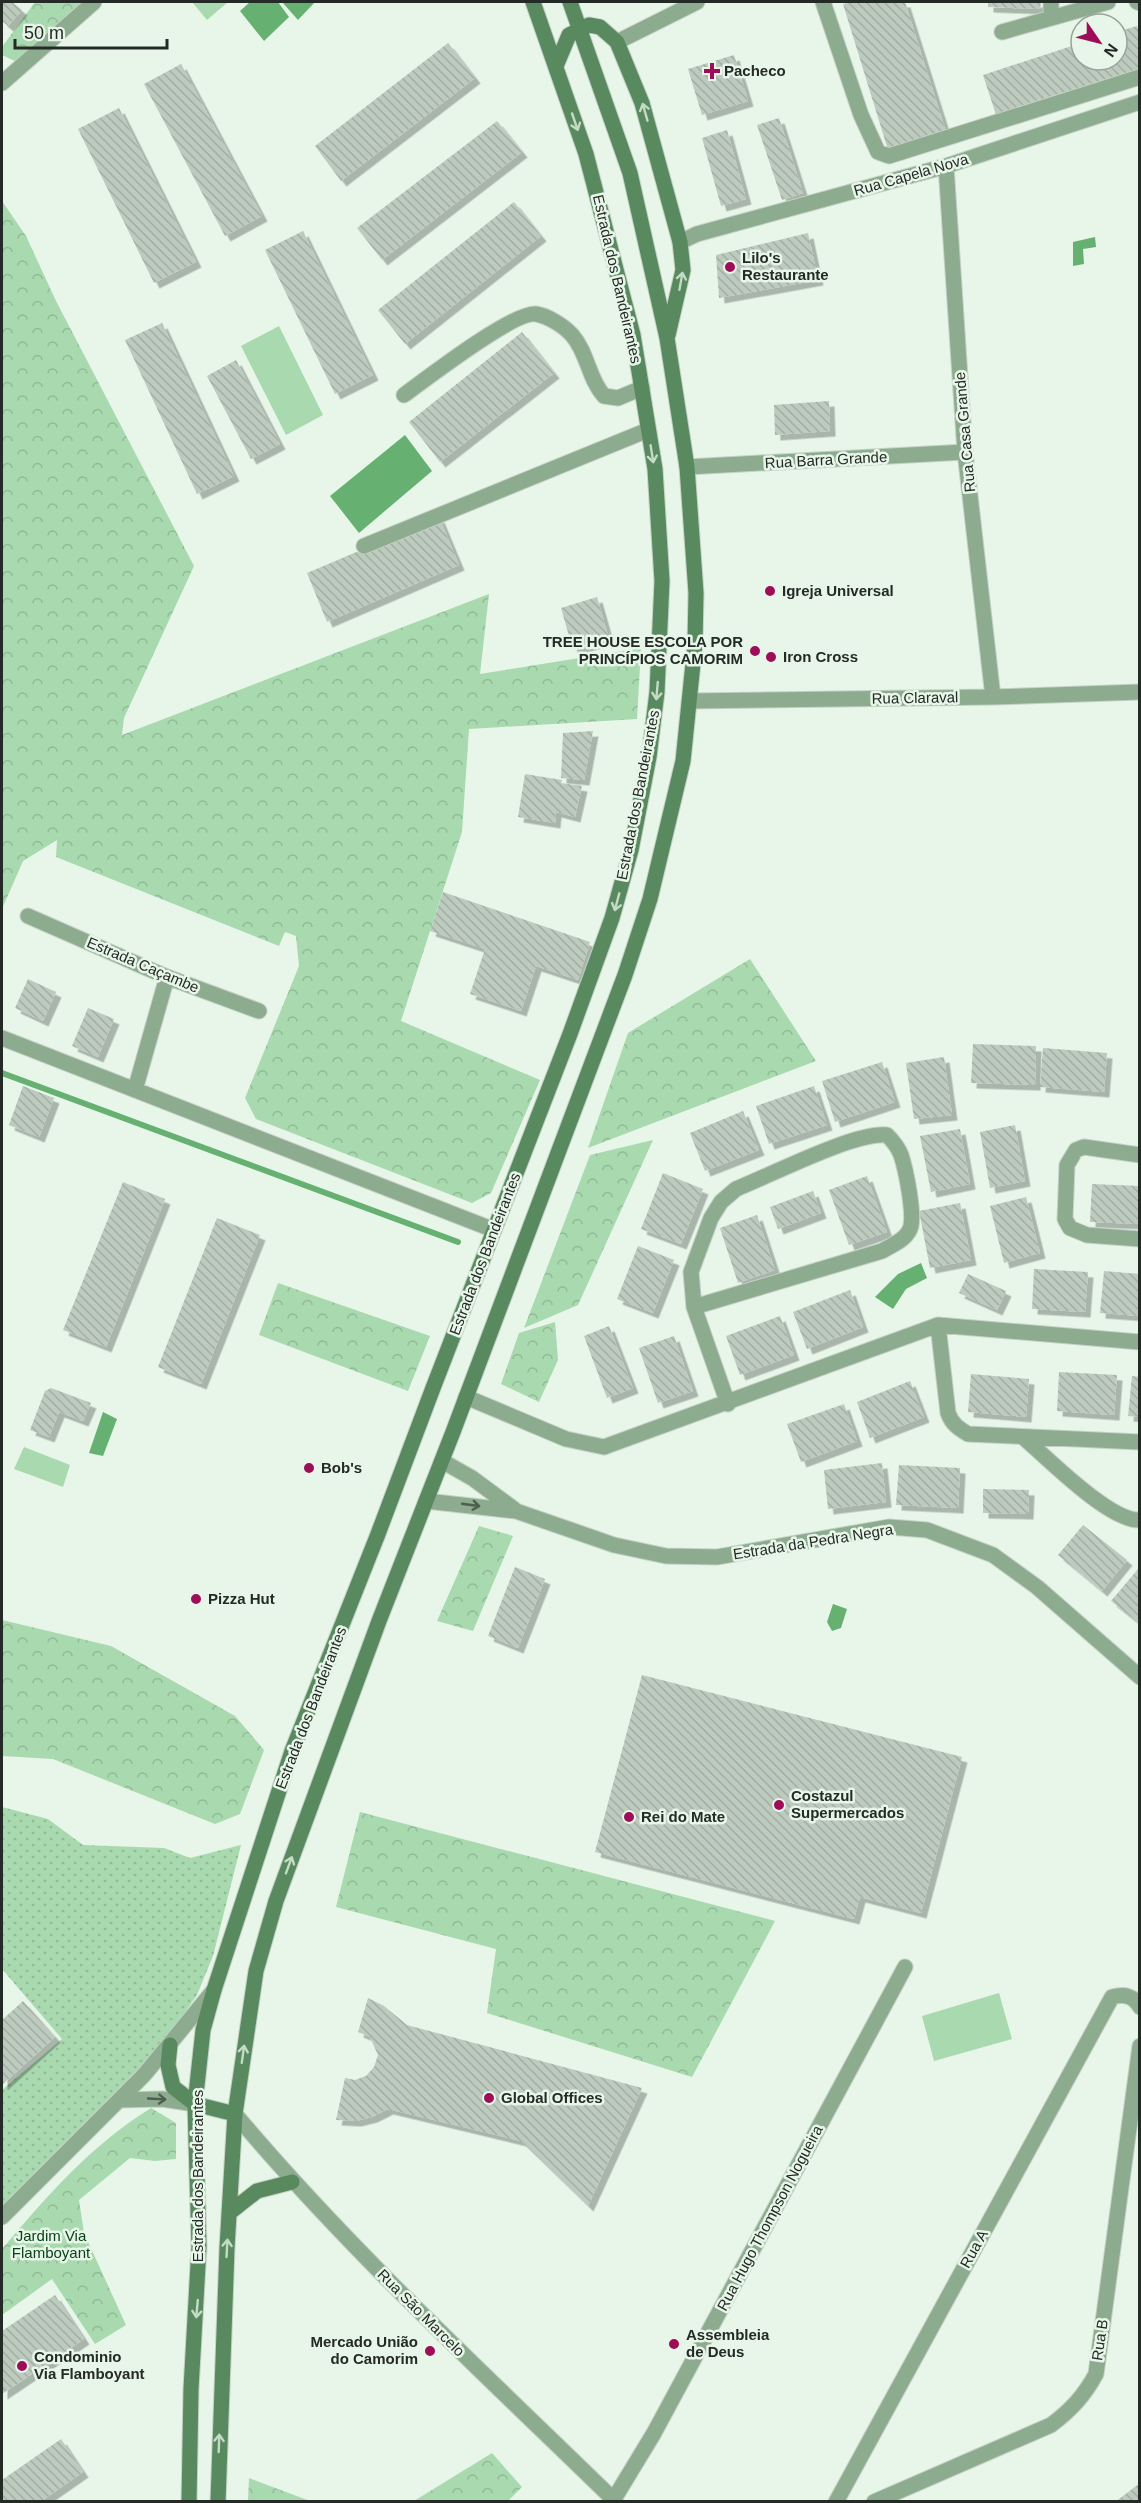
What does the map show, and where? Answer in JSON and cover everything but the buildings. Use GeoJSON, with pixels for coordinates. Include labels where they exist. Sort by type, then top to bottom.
{"type":"FeatureCollection","features":[{"type":"Feature","properties":{"kind":"main road","name":"Estrada dos Bandeirantes"},"geometry":{"type":"LineString","coordinates":[[189,2502],[190,2389],[200,2247],[195,2103],[203,2030],[292,1751],[378,1534],[570,1034],[612,918],[631,850],[649,757],[657,692],[662,581],[655,469],[633,335],[586,154],[533,2]]}},
{"type":"Feature","properties":{"kind":"main road","name":"Estrada dos Bandeirantes"},"geometry":{"type":"LineString","coordinates":[[218,2502],[235,2114],[256,1971],[276,1901],[379,1621],[442,1461],[625,975],[651,899],[683,760],[695,644],[696,593],[687,467],[667,338],[630,173],[570,2]]}},
{"type":"Feature","properties":{"kind":"main road"},"geometry":{"type":"LineString","coordinates":[[556,66],[570,35],[589,25],[600,27],[617,42],[642,103],[680,242],[683,270],[667,338]]}},
{"type":"Feature","properties":{"kind":"main road"},"geometry":{"type":"LineString","coordinates":[[170,2045],[168,2065],[172,2086],[195,2103],[235,2114]]}},
{"type":"Feature","properties":{"kind":"main road"},"geometry":{"type":"LineString","coordinates":[[229,2213],[257,2191],[292,2182]]}},
{"type":"Feature","properties":{"kind":"street"},"geometry":{"type":"LineString","coordinates":[[2,83],[94,2]]}},
{"type":"Feature","properties":{"kind":"street"},"geometry":{"type":"LineString","coordinates":[[617,42],[697,2]]}},
{"type":"Feature","properties":{"kind":"street"},"geometry":{"type":"LineString","coordinates":[[823,2],[861,115],[878,152],[884,155],[889,156],[973,131],[1140,77]]}},
{"type":"Feature","properties":{"kind":"street"},"geometry":{"type":"LineString","coordinates":[[1051,2],[1051,18]]}},
{"type":"Feature","properties":{"kind":"street"},"geometry":{"type":"LineString","coordinates":[[1002,32],[1108,2]]}},
{"type":"Feature","properties":{"kind":"street","name":"Rua Capela Nova"},"geometry":{"type":"LineString","coordinates":[[680,242],[697,234],[946,166],[1140,102]]}},
{"type":"Feature","properties":{"kind":"street","name":"Rua Casa Grande"},"geometry":{"type":"LineString","coordinates":[[946,166],[965,452],[993,697]]}},
{"type":"Feature","properties":{"kind":"street"},"geometry":{"type":"LineString","coordinates":[[404,395],[510,321],[535,314],[556,322],[571,334],[584,353],[595,385],[604,396],[618,398],[642,388]]}},
{"type":"Feature","properties":{"kind":"street"},"geometry":{"type":"LineString","coordinates":[[364,546],[648,430]]}},
{"type":"Feature","properties":{"kind":"street","name":"Rua Barra Grande"},"geometry":{"type":"LineString","coordinates":[[687,467],[965,452]]}},
{"type":"Feature","properties":{"kind":"street","name":"Rua Claraval"},"geometry":{"type":"LineString","coordinates":[[690,701],[993,697],[1140,692]]}},
{"type":"Feature","properties":{"kind":"street","name":"Estrada Caçambe"},"geometry":{"type":"LineString","coordinates":[[28,916],[167,977],[259,1011]]}},
{"type":"Feature","properties":{"kind":"street"},"geometry":{"type":"LineString","coordinates":[[135,1090],[167,977]]}},
{"type":"Feature","properties":{"kind":"street"},"geometry":{"type":"LineString","coordinates":[[2,1038],[494,1230]]}},
{"type":"Feature","properties":{"kind":"street"},"geometry":{"type":"LineString","coordinates":[[694,1307],[882,1251],[903,1238],[911,1227],[911,1206],[901,1156],[894,1143],[887,1135],[875,1134],[850,1142],[736,1189],[721,1202],[711,1218],[691,1272],[694,1307],[728,1404]]}},
{"type":"Feature","properties":{"kind":"street"},"geometry":{"type":"LineString","coordinates":[[1140,1155],[1084,1147],[1076,1150],[1067,1165],[1065,1219],[1070,1228],[1087,1235],[1140,1239]]}},
{"type":"Feature","properties":{"kind":"street"},"geometry":{"type":"LineString","coordinates":[[466,1396],[566,1438],[604,1447],[728,1404],[938,1325],[1140,1342]]}},
{"type":"Feature","properties":{"kind":"street"},"geometry":{"type":"LineString","coordinates":[[938,1325],[951,1422],[968,1434],[1140,1442]]}},
{"type":"Feature","properties":{"kind":"street"},"geometry":{"type":"LineString","coordinates":[[1023,1437],[1101,1504],[1120,1516],[1140,1520]]}},
{"type":"Feature","properties":{"kind":"street","name":"Estrada da Pedra Negra"},"geometry":{"type":"LineString","coordinates":[[442,1461],[472,1478],[516,1511]]}},
{"type":"Feature","properties":{"kind":"street","name":"Estrada da Pedra Negra"},"geometry":{"type":"LineString","coordinates":[[426,1501],[516,1511],[614,1545],[666,1556],[717,1557],[889,1527],[927,1530],[993,1555],[1037,1587],[1140,1677]]}},
{"type":"Feature","properties":{"kind":"street","name":"Rua Hugo Thompson Nogueira"},"geometry":{"type":"LineString","coordinates":[[615,2500],[654,2433],[905,1967]]}},
{"type":"Feature","properties":{"kind":"street"},"geometry":{"type":"LineString","coordinates":[[3,2213],[119,2100],[170,2045],[214,1990]]}},
{"type":"Feature","properties":{"kind":"street","name":"Rua A"},"geometry":{"type":"LineString","coordinates":[[836,2502],[1112,1997],[1125,1994],[1133,1998],[1140,2007]]}},
{"type":"Feature","properties":{"kind":"street","name":"Rua B"},"geometry":{"type":"LineString","coordinates":[[874,2502],[1051,2425],[1085,2394],[1096,2374],[1140,2046]]}},
{"type":"Feature","properties":{"kind":"street"},"geometry":{"type":"LineString","coordinates":[[119,2100],[162,2099],[195,2103]]}},
{"type":"Feature","properties":{"kind":"street","name":"Rua São Marcelo"},"geometry":{"type":"LineString","coordinates":[[235,2114],[292,2182],[355,2244],[391,2285],[615,2500]]}},
{"type":"Feature","properties":{"kind":"green space"},"geometry":{"type":"Polygon","coordinates":[[[35,2],[83,2],[15,61],[2,55],[2,47],[35,2]]]}},
{"type":"Feature","properties":{"kind":"green space"},"geometry":{"type":"Polygon","coordinates":[[[192,2],[228,2],[207,20],[192,2]]]}},
{"type":"Feature","properties":{"kind":"green space"},"geometry":{"type":"Polygon","coordinates":[[[2,201],[26,236],[56,301],[194,566],[124,718],[122,735],[489,594],[480,674],[641,648],[637,719],[469,729],[462,832],[401,1021],[540,1080],[491,1193],[472,1203],[256,1119],[245,1098],[299,966],[296,936],[285,932],[279,946],[56,857],[57,840],[23,861],[2,909],[2,201]]]}},
{"type":"Feature","properties":{"kind":"green space"},"geometry":{"type":"Polygon","coordinates":[[[279,326],[323,415],[286,435],[241,346],[279,326]]]}},
{"type":"Feature","properties":{"kind":"green space"},"geometry":{"type":"Polygon","coordinates":[[[750,959],[816,1061],[588,1148],[628,1033],[750,959]]]}},
{"type":"Feature","properties":{"kind":"green space"},"geometry":{"type":"Polygon","coordinates":[[[653,1140],[578,1305],[524,1328],[590,1155],[653,1140]]]}},
{"type":"Feature","properties":{"kind":"green space"},"geometry":{"type":"Polygon","coordinates":[[[278,1283],[430,1336],[408,1391],[259,1335],[278,1283]]]}},
{"type":"Feature","properties":{"kind":"green space"},"geometry":{"type":"Polygon","coordinates":[[[555,1322],[558,1360],[539,1402],[501,1384],[519,1333],[555,1322]]]}},
{"type":"Feature","properties":{"kind":"green space"},"geometry":{"type":"Polygon","coordinates":[[[24,1447],[70,1465],[63,1487],[14,1469],[24,1447]]]}},
{"type":"Feature","properties":{"kind":"green space"},"geometry":{"type":"Polygon","coordinates":[[[479,1526],[513,1536],[473,1631],[437,1621],[479,1526]]]}},
{"type":"Feature","properties":{"kind":"green space"},"geometry":{"type":"Polygon","coordinates":[[[2,1620],[111,1646],[235,1716],[264,1750],[240,1814],[215,1824],[53,1759],[2,1756],[2,1620]]]}},
{"type":"Feature","properties":{"kind":"green space"},"geometry":{"type":"Polygon","coordinates":[[[2,1807],[48,1819],[83,1845],[164,1848],[190,1858],[241,1845],[213,1956],[197,1995],[160,2048],[2,2208],[2,2090],[62,2039],[2,1969],[2,1807]]]}},
{"type":"Feature","properties":{"kind":"green space"},"geometry":{"type":"Polygon","coordinates":[[[360,1812],[775,1921],[692,2077],[487,2013],[496,1949],[336,1907],[360,1812]]]}},
{"type":"Feature","properties":{"kind":"green space"},"geometry":{"type":"Polygon","coordinates":[[[999,1993],[1012,2039],[934,2061],[922,2016],[999,1993]]]}},
{"type":"Feature","properties":{"kind":"green space","name":"Jardim Via Flamboyant"},"geometry":{"type":"Polygon","coordinates":[[[151,2108],[176,2123],[176,2159],[155,2161],[130,2158],[79,2200],[84,2233],[126,2325],[95,2344],[52,2279],[2,2315],[2,2249],[71,2172],[108,2138],[151,2108]]]}},
{"type":"Feature","properties":{"kind":"green space"},"geometry":{"type":"Polygon","coordinates":[[[492,2453],[522,2487],[508,2501],[414,2501],[492,2453]]]}},
{"type":"Feature","properties":{"kind":"green space"},"geometry":{"type":"Polygon","coordinates":[[[249,2478],[310,2501],[248,2501],[249,2478]]]}},
{"type":"Feature","properties":{"kind":"shaded area"},"geometry":{"type":"Polygon","coordinates":[[[250,2],[278,2],[289,17],[264,41],[240,11],[250,2]]]}},
{"type":"Feature","properties":{"kind":"shaded area"},"geometry":{"type":"Polygon","coordinates":[[[282,2],[315,2],[298,20],[282,2]]]}},
{"type":"Feature","properties":{"kind":"shaded area"},"geometry":{"type":"Polygon","coordinates":[[[1095,237],[1096,247],[1083,249],[1084,264],[1073,266],[1073,242],[1095,237]]]}},
{"type":"Feature","properties":{"kind":"shaded area"},"geometry":{"type":"Polygon","coordinates":[[[405,435],[432,471],[359,533],[330,496],[405,435]]]}},
{"type":"Feature","properties":{"kind":"shaded area"},"geometry":{"type":"Polygon","coordinates":[[[921,1263],[927,1278],[906,1289],[893,1309],[875,1297],[898,1274],[921,1263]]]}},
{"type":"Feature","properties":{"kind":"shaded area"},"geometry":{"type":"Polygon","coordinates":[[[103,1412],[117,1419],[103,1456],[89,1453],[103,1412]]]}},
{"type":"Feature","properties":{"kind":"shaded area"},"geometry":{"type":"Polygon","coordinates":[[[833,1604],[847,1609],[841,1628],[832,1631],[827,1622],[833,1604]]]}},
{"type":"Feature","properties":{"kind":"waterway"},"geometry":{"type":"LineString","coordinates":[[2,1073],[458,1242]]}},
{"type":"Feature","properties":{"kind":"place","name":"Pacheco"},"geometry":{"type":"Point","coordinates":[712,71]}},
{"type":"Feature","properties":{"kind":"place","name":"Lilo's Restaurante"},"geometry":{"type":"Point","coordinates":[730,267]}},
{"type":"Feature","properties":{"kind":"place","name":"Igreja Universal"},"geometry":{"type":"Point","coordinates":[770,591]}},
{"type":"Feature","properties":{"kind":"place","name":"TREE HOUSE ESCOLA POR PRINCÍPIOS CAMORIM"},"geometry":{"type":"Point","coordinates":[755,651]}},
{"type":"Feature","properties":{"kind":"place","name":"Iron Cross"},"geometry":{"type":"Point","coordinates":[771,657]}},
{"type":"Feature","properties":{"kind":"place","name":"Bob's"},"geometry":{"type":"Point","coordinates":[309,1468]}},
{"type":"Feature","properties":{"kind":"place","name":"Pizza Hut"},"geometry":{"type":"Point","coordinates":[196,1599]}},
{"type":"Feature","properties":{"kind":"place","name":"Costazul Supermercados"},"geometry":{"type":"Point","coordinates":[779,1805]}},
{"type":"Feature","properties":{"kind":"place","name":"Rei do Mate"},"geometry":{"type":"Point","coordinates":[629,1817]}},
{"type":"Feature","properties":{"kind":"place","name":"Global Offices"},"geometry":{"type":"Point","coordinates":[489,2098]}},
{"type":"Feature","properties":{"kind":"place","name":"Assembleia de Deus"},"geometry":{"type":"Point","coordinates":[674,2344]}},
{"type":"Feature","properties":{"kind":"place","name":"Mercado União do Camorim"},"geometry":{"type":"Point","coordinates":[430,2351]}},
{"type":"Feature","properties":{"kind":"place","name":"Condominio Via Flamboyant"},"geometry":{"type":"Point","coordinates":[22,2366]}}]}
